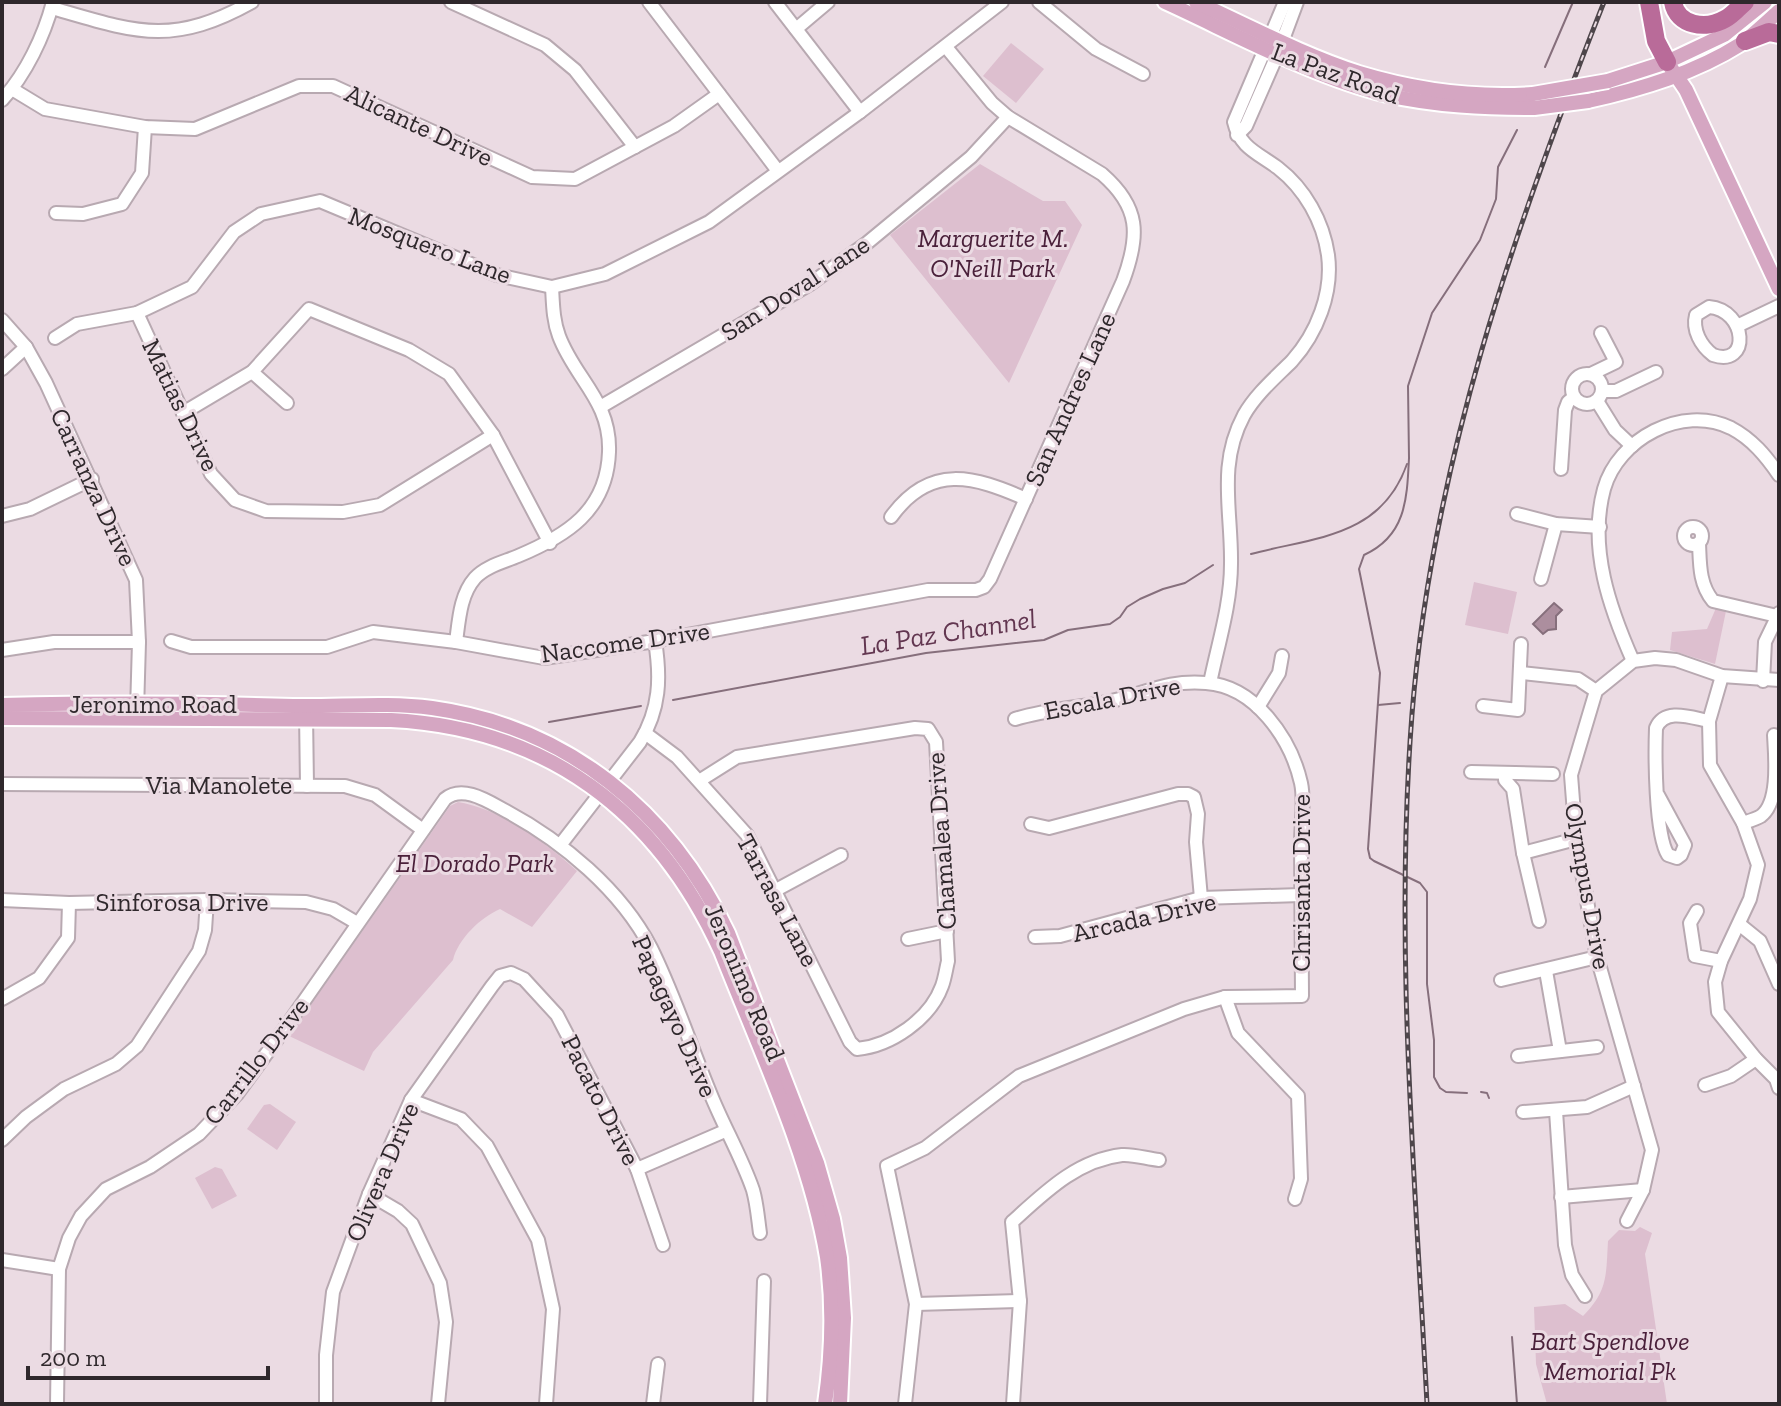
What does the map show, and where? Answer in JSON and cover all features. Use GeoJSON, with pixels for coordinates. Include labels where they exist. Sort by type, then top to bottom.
{"type":"FeatureCollection","features":[{"type":"Feature","properties":{"kind":"highway"},"geometry":{"type":"LineString","coordinates":[[1649,2],[1656,41],[1673,69]]}},
{"type":"Feature","properties":{"kind":"highway"},"geometry":{"type":"LineString","coordinates":[[1673,2],[1678,15],[1694,25],[1705,26],[1725,19],[1745,2]]}},
{"type":"Feature","properties":{"kind":"highway"},"geometry":{"type":"LineString","coordinates":[[1745,41],[1769,32],[1779,34]]}},
{"type":"Feature","properties":{"kind":"main road","name":"La Paz Road"},"geometry":{"type":"LineString","coordinates":[[1165,2],[1274,45]]}},
{"type":"Feature","properties":{"kind":"main road","name":"La Paz Road"},"geometry":{"type":"LineString","coordinates":[[1196,2],[1333,77],[1411,100],[1461,107],[1534,101],[1588,101],[1639,89],[1724,35],[1765,2]]}},
{"type":"Feature","properties":{"kind":"main road","name":"La Paz Road"},"geometry":{"type":"LineString","coordinates":[[1534,101],[1608,81],[1673,69],[1745,41],[1779,11]]}},
{"type":"Feature","properties":{"kind":"main road"},"geometry":{"type":"LineString","coordinates":[[1673,69],[1779,289]]}},
{"type":"Feature","properties":{"kind":"main road","name":"Jeronimo Road"},"geometry":{"type":"LineString","coordinates":[[2,705],[306,713],[412,706],[479,717],[512,727],[549,744],[606,787],[642,809],[674,844],[714,902],[817,1163],[833,1219],[843,1285],[844,1343],[840,1404]]}},
{"type":"Feature","properties":{"kind":"main road","name":"Jeronimo Road"},"geometry":{"type":"LineString","coordinates":[[2,718],[137,710]]}},
{"type":"Feature","properties":{"kind":"main road","name":"Jeronimo Road"},"geometry":{"type":"LineString","coordinates":[[606,787],[669,860],[706,917],[804,1166],[821,1228],[831,1298],[831,1353],[825,1404]]}},
{"type":"Feature","properties":{"kind":"street"},"geometry":{"type":"LineString","coordinates":[[2,100],[12,89],[37,46],[52,5],[119,27],[154,32],[183,31],[225,17],[252,2]]}},
{"type":"Feature","properties":{"kind":"street"},"geometry":{"type":"LineString","coordinates":[[451,2],[545,45],[575,70],[635,147]]}},
{"type":"Feature","properties":{"kind":"street"},"geometry":{"type":"LineString","coordinates":[[649,2],[778,171]]}},
{"type":"Feature","properties":{"kind":"street"},"geometry":{"type":"LineString","coordinates":[[775,2],[860,112]]}},
{"type":"Feature","properties":{"kind":"street"},"geometry":{"type":"LineString","coordinates":[[796,29],[828,2]]}},
{"type":"Feature","properties":{"kind":"street","name":"Mosquero Lane"},"geometry":{"type":"LineString","coordinates":[[55,338],[77,324],[137,313],[192,287],[234,232],[261,214],[320,201],[497,275],[552,287],[605,274],[709,222],[860,112],[1002,2]]}},
{"type":"Feature","properties":{"kind":"street"},"geometry":{"type":"LineString","coordinates":[[1039,2],[1096,49],[1143,74]]}},
{"type":"Feature","properties":{"kind":"street"},"geometry":{"type":"LineString","coordinates":[[1274,45],[1285,2]]}},
{"type":"Feature","properties":{"kind":"street"},"geometry":{"type":"LineString","coordinates":[[1210,683],[1228,599],[1231,564],[1226,490],[1230,453],[1244,416],[1263,389],[1294,358],[1311,335],[1321,314],[1328,286],[1328,256],[1312,206],[1296,183],[1250,150],[1237,135],[1234,120],[1297,2]]}},
{"type":"Feature","properties":{"kind":"street"},"geometry":{"type":"LineString","coordinates":[[946,47],[992,103],[1008,117]]}},
{"type":"Feature","properties":{"kind":"street","name":"Alicante Drive"},"geometry":{"type":"LineString","coordinates":[[12,89],[45,109],[145,127],[195,129],[299,86],[333,86],[532,177],[575,179],[674,126],[719,94]]}},
{"type":"Feature","properties":{"kind":"street","name":"San Andres Lane"},"geometry":{"type":"LineString","coordinates":[[984,587],[1131,259],[1135,229],[1123,194],[1102,174],[1008,117]]}},
{"type":"Feature","properties":{"kind":"street","name":"San Doval Lane"},"geometry":{"type":"LineString","coordinates":[[602,406],[810,284],[867,243],[971,157],[1008,117]]}},
{"type":"Feature","properties":{"kind":"street"},"geometry":{"type":"LineString","coordinates":[[56,213],[83,214],[122,204],[142,173],[145,127]]}},
{"type":"Feature","properties":{"kind":"street"},"geometry":{"type":"LineString","coordinates":[[456,642],[462,601],[476,577],[493,566],[550,543],[578,523],[601,484],[609,448],[607,421],[602,406],[558,334],[552,287]]}},
{"type":"Feature","properties":{"kind":"street"},"geometry":{"type":"LineString","coordinates":[[1737,326],[1779,306]]}},
{"type":"Feature","properties":{"kind":"street"},"geometry":{"type":"LineString","coordinates":[[183,413],[252,372],[309,309],[409,350],[449,374],[493,435],[550,543]]}},
{"type":"Feature","properties":{"kind":"street","name":"Matias Drive"},"geometry":{"type":"LineString","coordinates":[[137,313],[211,474],[235,500],[266,511],[343,512],[380,505],[493,435]]}},
{"type":"Feature","properties":{"kind":"street","name":"Carranza Drive"},"geometry":{"type":"LineString","coordinates":[[2,320],[26,347],[92,479],[136,580],[139,642],[137,710]]}},
{"type":"Feature","properties":{"kind":"street"},"geometry":{"type":"LineString","coordinates":[[1601,333],[1616,362],[1577,378],[1572,387],[1574,397],[1585,404],[1656,372]]}},
{"type":"Feature","properties":{"kind":"street"},"geometry":{"type":"LineString","coordinates":[[2,369],[26,347]]}},
{"type":"Feature","properties":{"kind":"street"},"geometry":{"type":"LineString","coordinates":[[252,372],[287,403]]}},
{"type":"Feature","properties":{"kind":"street"},"geometry":{"type":"LineString","coordinates":[[1591,374],[1601,382],[1600,396],[1615,430],[1632,446]]}},
{"type":"Feature","properties":{"kind":"street"},"geometry":{"type":"LineString","coordinates":[[1561,469],[1565,410],[1574,397]]}},
{"type":"Feature","properties":{"kind":"street"},"geometry":{"type":"LineString","coordinates":[[1633,661],[1603,582],[1600,527],[1604,488],[1619,458],[1641,437],[1676,423],[1701,421],[1729,427],[1750,439],[1779,475]]}},
{"type":"Feature","properties":{"kind":"street"},"geometry":{"type":"LineString","coordinates":[[891,517],[902,501],[915,491],[949,478],[989,482],[1026,499]]}},
{"type":"Feature","properties":{"kind":"street"},"geometry":{"type":"LineString","coordinates":[[2,516],[30,509],[92,479]]}},
{"type":"Feature","properties":{"kind":"street"},"geometry":{"type":"LineString","coordinates":[[1517,514],[1556,524],[1600,527]]}},
{"type":"Feature","properties":{"kind":"street"},"geometry":{"type":"LineString","coordinates":[[1541,579],[1556,524]]}},
{"type":"Feature","properties":{"kind":"street"},"geometry":{"type":"LineString","coordinates":[[1699,543],[1701,577],[1713,601],[1778,614],[1765,642],[1763,681]]}},
{"type":"Feature","properties":{"kind":"street","name":"Naccome Drive"},"geometry":{"type":"LineString","coordinates":[[171,641],[191,647],[327,647],[373,632],[456,642],[544,658],[655,641],[928,590],[976,590],[984,587]]}},
{"type":"Feature","properties":{"kind":"street"},"geometry":{"type":"LineString","coordinates":[[561,844],[645,733],[654,714],[659,688],[655,641]]}},
{"type":"Feature","properties":{"kind":"street"},"geometry":{"type":"LineString","coordinates":[[2,650],[54,642],[139,642]]}},
{"type":"Feature","properties":{"kind":"street"},"geometry":{"type":"LineString","coordinates":[[1483,706],[1518,710],[1521,644]]}},
{"type":"Feature","properties":{"kind":"street"},"geometry":{"type":"LineString","coordinates":[[1258,707],[1279,673],[1282,656]]}},
{"type":"Feature","properties":{"kind":"street"},"geometry":{"type":"LineString","coordinates":[[1521,673],[1578,679],[1596,691],[1633,661],[1655,658],[1676,660],[1722,676],[1779,680]]}},
{"type":"Feature","properties":{"kind":"street"},"geometry":{"type":"LineString","coordinates":[[1722,676],[1709,721],[1710,765],[1743,823],[1758,865],[1750,899],[1721,961],[1715,982],[1718,1012],[1776,1079],[1779,1088]]}},
{"type":"Feature","properties":{"kind":"street","name":"Escala Drive"},"geometry":{"type":"LineString","coordinates":[[1015,719],[1040,711],[1115,701],[1169,683],[1210,683]]}},
{"type":"Feature","properties":{"kind":"street","name":"Chrisanta Drive"},"geometry":{"type":"LineString","coordinates":[[905,1404],[916,1304],[887,1166],[925,1148],[1019,1076],[1184,1009],[1225,997],[1302,996],[1302,787],[1291,749],[1276,726],[1258,707],[1234,692],[1210,683]]}},
{"type":"Feature","properties":{"kind":"street","name":"Olympus Drive"},"geometry":{"type":"LineString","coordinates":[[1596,691],[1571,775],[1576,839],[1597,957],[1652,1150],[1643,1190],[1627,1221]]}},
{"type":"Feature","properties":{"kind":"street"},"geometry":{"type":"LineString","coordinates":[[306,713],[307,786]]}},
{"type":"Feature","properties":{"kind":"street"},"geometry":{"type":"LineString","coordinates":[[1658,795],[1656,734],[1659,721],[1672,715],[1709,721]]}},
{"type":"Feature","properties":{"kind":"street","name":"Chamalea Drive"},"geometry":{"type":"LineString","coordinates":[[699,781],[737,757],[915,728],[928,729],[936,742],[948,961],[942,988],[917,1022],[899,1034],[867,1048],[857,1049]]}},
{"type":"Feature","properties":{"kind":"street","name":"Tarrasa Lane"},"geometry":{"type":"LineString","coordinates":[[645,733],[668,748],[747,835],[850,1042],[857,1049]]}},
{"type":"Feature","properties":{"kind":"street"},"geometry":{"type":"LineString","coordinates":[[1743,823],[1760,817],[1773,797],[1774,735]]}},
{"type":"Feature","properties":{"kind":"street"},"geometry":{"type":"LineString","coordinates":[[1471,772],[1553,774]]}},
{"type":"Feature","properties":{"kind":"street"},"geometry":{"type":"LineString","coordinates":[[1505,773],[1505,780],[1513,789],[1523,853],[1539,921]]}},
{"type":"Feature","properties":{"kind":"street"},"geometry":{"type":"LineString","coordinates":[[1513,789],[1521,774]]}},
{"type":"Feature","properties":{"kind":"street","name":"Via Manolete"},"geometry":{"type":"LineString","coordinates":[[2,784],[345,786],[371,793],[423,830]]}},
{"type":"Feature","properties":{"kind":"street","name":"Carrillo Drive"},"geometry":{"type":"LineString","coordinates":[[57,1404],[59,1269],[69,1238],[81,1216],[106,1189],[174,1153],[199,1134],[237,1094],[445,799],[454,793]]}},
{"type":"Feature","properties":{"kind":"street","name":"Papagayo Drive"},"geometry":{"type":"LineString","coordinates":[[454,793],[468,794],[493,805],[561,844],[620,902],[650,947],[725,1131],[753,1191],[760,1233]]}},
{"type":"Feature","properties":{"kind":"street"},"geometry":{"type":"LineString","coordinates":[[1031,824],[1049,828],[1188,794],[1194,797],[1198,814],[1196,842],[1201,898]]}},
{"type":"Feature","properties":{"kind":"street"},"geometry":{"type":"LineString","coordinates":[[1523,853],[1576,839]]}},
{"type":"Feature","properties":{"kind":"street"},"geometry":{"type":"LineString","coordinates":[[776,890],[841,855]]}},
{"type":"Feature","properties":{"kind":"street","name":"Arcada Drive"},"geometry":{"type":"LineString","coordinates":[[1035,937],[1060,936],[1201,898],[1301,895]]}},
{"type":"Feature","properties":{"kind":"street","name":"Sinforosa Drive"},"geometry":{"type":"LineString","coordinates":[[2,900],[69,903],[207,900],[306,902],[333,909],[357,923]]}},
{"type":"Feature","properties":{"kind":"street"},"geometry":{"type":"LineString","coordinates":[[2,1140],[26,1117],[64,1089],[116,1064],[137,1046],[199,951],[205,930],[207,900]]}},
{"type":"Feature","properties":{"kind":"street"},"geometry":{"type":"LineString","coordinates":[[2,999],[39,978],[68,938],[69,903]]}},
{"type":"Feature","properties":{"kind":"street"},"geometry":{"type":"LineString","coordinates":[[1697,911],[1690,923],[1695,956],[1721,961]]}},
{"type":"Feature","properties":{"kind":"street"},"geometry":{"type":"LineString","coordinates":[[1739,924],[1760,941],[1779,984]]}},
{"type":"Feature","properties":{"kind":"street"},"geometry":{"type":"LineString","coordinates":[[908,939],[947,931]]}},
{"type":"Feature","properties":{"kind":"street"},"geometry":{"type":"LineString","coordinates":[[1501,980],[1597,957]]}},
{"type":"Feature","properties":{"kind":"street"},"geometry":{"type":"LineString","coordinates":[[1546,971],[1560,1051]]}},
{"type":"Feature","properties":{"kind":"street","name":"Olivera Drive"},"geometry":{"type":"LineString","coordinates":[[326,1404],[326,1355],[333,1292],[369,1194],[411,1100],[492,986],[500,976],[511,973]]}},
{"type":"Feature","properties":{"kind":"street","name":"Pacato Drive"},"geometry":{"type":"LineString","coordinates":[[511,973],[524,979],[557,1015],[637,1169],[663,1245]]}},
{"type":"Feature","properties":{"kind":"street"},"geometry":{"type":"LineString","coordinates":[[1225,997],[1238,1033],[1298,1096],[1301,1179],[1295,1199]]}},
{"type":"Feature","properties":{"kind":"street"},"geometry":{"type":"LineString","coordinates":[[1518,1056],[1597,1047]]}},
{"type":"Feature","properties":{"kind":"street"},"geometry":{"type":"LineString","coordinates":[[1705,1085],[1731,1076],[1756,1059]]}},
{"type":"Feature","properties":{"kind":"street"},"geometry":{"type":"LineString","coordinates":[[1523,1112],[1587,1107],[1634,1086]]}},
{"type":"Feature","properties":{"kind":"street"},"geometry":{"type":"LineString","coordinates":[[411,1100],[461,1119],[487,1146],[538,1240],[553,1309],[546,1404]]}},
{"type":"Feature","properties":{"kind":"street"},"geometry":{"type":"LineString","coordinates":[[1556,1111],[1565,1245],[1572,1275],[1585,1296]]}},
{"type":"Feature","properties":{"kind":"street"},"geometry":{"type":"LineString","coordinates":[[637,1169],[725,1131]]}},
{"type":"Feature","properties":{"kind":"street"},"geometry":{"type":"LineString","coordinates":[[1013,1404],[1020,1301],[1012,1222],[1044,1192],[1078,1168],[1123,1155],[1159,1160]]}},
{"type":"Feature","properties":{"kind":"street"},"geometry":{"type":"LineString","coordinates":[[1561,1197],[1643,1190]]}},
{"type":"Feature","properties":{"kind":"street"},"geometry":{"type":"LineString","coordinates":[[369,1194],[398,1211],[412,1224],[440,1283],[446,1322],[438,1404]]}},
{"type":"Feature","properties":{"kind":"street"},"geometry":{"type":"LineString","coordinates":[[2,1260],[59,1269]]}},
{"type":"Feature","properties":{"kind":"street"},"geometry":{"type":"LineString","coordinates":[[760,1404],[764,1281]]}},
{"type":"Feature","properties":{"kind":"street"},"geometry":{"type":"LineString","coordinates":[[916,1304],[1020,1301]]}},
{"type":"Feature","properties":{"kind":"street"},"geometry":{"type":"LineString","coordinates":[[653,1404],[658,1364]]}},
{"type":"Feature","properties":{"kind":"green space"},"geometry":{"type":"Polygon","coordinates":[[[1011,43],[1044,69],[1016,103],[983,76],[1011,43]]]}},
{"type":"Feature","properties":{"kind":"green space","name":"Marguerite M. O'Neill Park"},"geometry":{"type":"Polygon","coordinates":[[[980,164],[1043,201],[1065,201],[1082,225],[1009,383],[890,235],[980,164]]]}},
{"type":"Feature","properties":{"kind":"green space"},"geometry":{"type":"Polygon","coordinates":[[[1474,582],[1517,592],[1508,634],[1465,625],[1474,582]]]}},
{"type":"Feature","properties":{"kind":"green space"},"geometry":{"type":"Polygon","coordinates":[[[1716,608],[1726,611],[1715,664],[1670,650],[1672,632],[1707,629],[1716,608]]]}},
{"type":"Feature","properties":{"kind":"green space","name":"El Dorado Park"},"geometry":{"type":"Polygon","coordinates":[[[458,802],[490,812],[522,828],[577,871],[532,927],[500,909],[478,923],[460,944],[453,960],[373,1052],[364,1071],[289,1036],[450,806],[458,802]]]}},
{"type":"Feature","properties":{"kind":"green space"},"geometry":{"type":"Polygon","coordinates":[[[270,1104],[296,1122],[277,1150],[247,1129],[264,1105],[270,1104]]]}},
{"type":"Feature","properties":{"kind":"green space"},"geometry":{"type":"Polygon","coordinates":[[[215,1167],[222,1169],[237,1196],[212,1209],[195,1178],[215,1167]]]}},
{"type":"Feature","properties":{"kind":"green space","name":"Bart Spendlove Memorial Pk"},"geometry":{"type":"Polygon","coordinates":[[[1640,1227],[1652,1233],[1645,1254],[1667,1404],[1547,1404],[1536,1364],[1534,1307],[1565,1304],[1583,1316],[1601,1290],[1606,1273],[1608,1241],[1619,1230],[1635,1231],[1640,1227]]]}},
{"type":"Feature","properties":{"kind":"shaded area"},"geometry":{"type":"Polygon","coordinates":[[[1554,603],[1562,610],[1556,616],[1556,629],[1543,634],[1533,624],[1554,603]]]}},
{"type":"Feature","properties":{"kind":"waterway","name":"La Paz Channel"},"geometry":{"type":"LineString","coordinates":[[1545,67],[1573,2]]}},
{"type":"Feature","properties":{"kind":"waterway","name":"La Paz Channel"},"geometry":{"type":"LineString","coordinates":[[1409,458],[1408,386],[1432,313],[1480,240],[1496,199],[1498,167],[1517,130]]}},
{"type":"Feature","properties":{"kind":"waterway"},"geometry":{"type":"LineString","coordinates":[[1409,458],[1402,515],[1388,538],[1364,555],[1359,569],[1380,673],[1368,849],[1374,861],[1420,883],[1427,892],[1427,984],[1434,1040],[1434,1077],[1446,1092],[1467,1093]]}},
{"type":"Feature","properties":{"kind":"waterway","name":"La Paz Channel"},"geometry":{"type":"LineString","coordinates":[[1251,554],[1321,538],[1363,521],[1381,507],[1407,464]]}},
{"type":"Feature","properties":{"kind":"waterway","name":"La Paz Channel"},"geometry":{"type":"LineString","coordinates":[[673,700],[926,653],[1044,640],[1068,630],[1110,624],[1140,599],[1185,583],[1213,565]]}},
{"type":"Feature","properties":{"kind":"waterway"},"geometry":{"type":"LineString","coordinates":[[1378,705],[1400,703]]}},
{"type":"Feature","properties":{"kind":"waterway","name":"La Paz Channel"},"geometry":{"type":"LineString","coordinates":[[549,722],[641,706]]}},
{"type":"Feature","properties":{"kind":"waterway"},"geometry":{"type":"LineString","coordinates":[[1481,1092],[1487,1093],[1489,1098]]}},
{"type":"Feature","properties":{"kind":"waterway"},"geometry":{"type":"LineString","coordinates":[[1512,1337],[1517,1404]]}},
{"type":"Feature","properties":{"kind":"railway"},"geometry":{"type":"LineString","coordinates":[[1427,1404],[1408,1059],[1405,887],[1412,714],[1422,622],[1438,530],[1481,351],[1538,175],[1604,2]]}}]}
